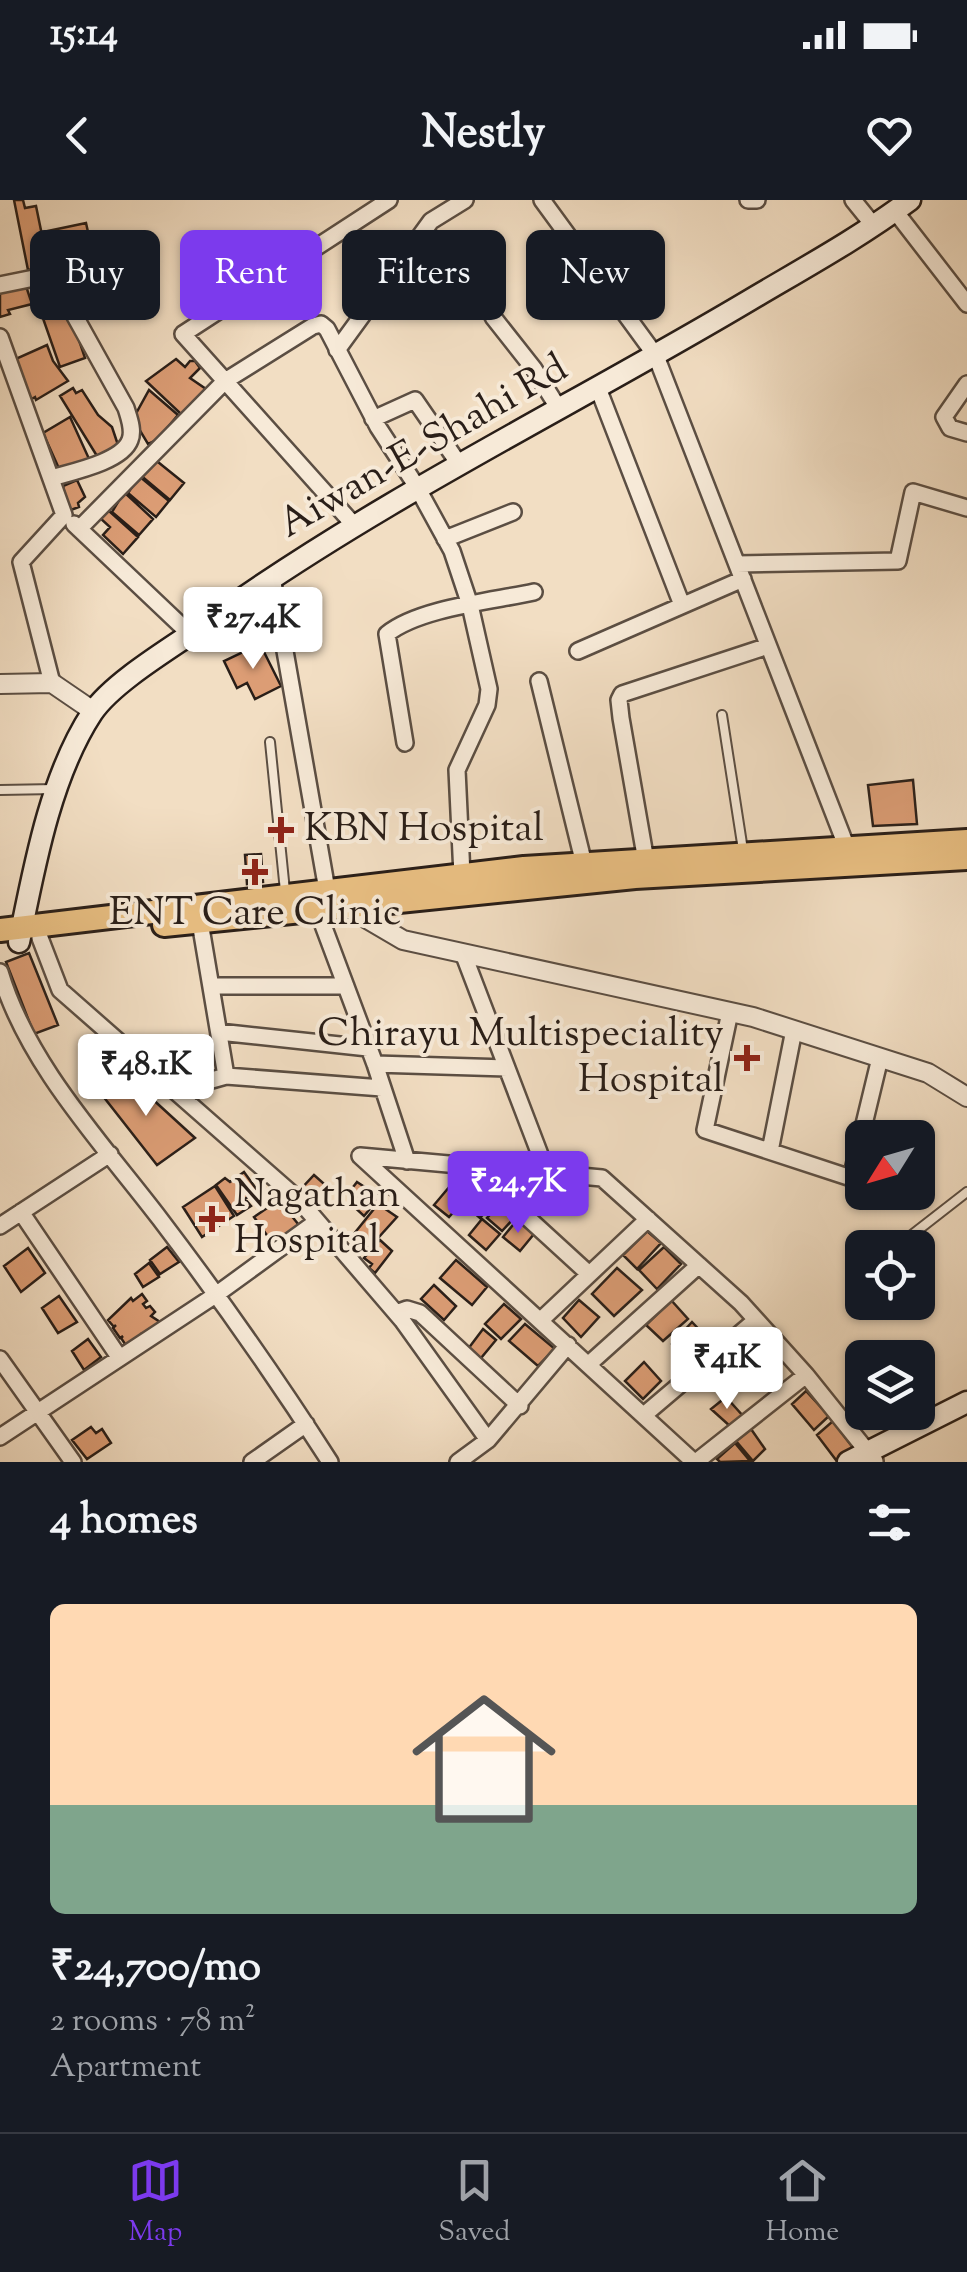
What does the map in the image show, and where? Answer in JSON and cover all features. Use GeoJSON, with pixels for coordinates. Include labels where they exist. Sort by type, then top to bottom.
{"type":"FeatureCollection","features":[{"type":"Feature","properties":{"kind":"main road","name":"Aiwan-E-Shahi Rd"},"geometry":{"type":"LineString","coordinates":[[16,936],[37,852],[70,755],[93,710],[124,682],[272,577],[354,525],[656,356],[903,205]]}},
{"type":"Feature","properties":{"kind":"main road"},"geometry":{"type":"LineString","coordinates":[[16,936],[200,922],[462,874],[967,841]]}},
{"type":"Feature","properties":{"kind":"main road"},"geometry":{"type":"LineString","coordinates":[[16,936],[285,895],[329,901],[635,877],[967,858]]}},
{"type":"Feature","properties":{"kind":"main road"},"geometry":{"type":"LineString","coordinates":[[848,1462],[872,1458],[967,1402]]}},
{"type":"Feature","properties":{"kind":"main road"},"geometry":{"type":"LineString","coordinates":[[920,1432],[967,1418]]}},
{"type":"Feature","properties":{"kind":"street"},"geometry":{"type":"LineString","coordinates":[[354,525],[182,334],[389,200]]}},
{"type":"Feature","properties":{"kind":"street"},"geometry":{"type":"LineString","coordinates":[[337,350],[431,221],[466,200]]}},
{"type":"Feature","properties":{"kind":"street"},"geometry":{"type":"LineString","coordinates":[[542,200],[656,356],[847,848]]}},
{"type":"Feature","properties":{"kind":"street"},"geometry":{"type":"LineString","coordinates":[[748,200],[757,200]]}},
{"type":"Feature","properties":{"kind":"street"},"geometry":{"type":"LineString","coordinates":[[853,200],[874,226]]}},
{"type":"Feature","properties":{"kind":"street"},"geometry":{"type":"LineString","coordinates":[[903,205],[967,304]]}},
{"type":"Feature","properties":{"kind":"street"},"geometry":{"type":"LineString","coordinates":[[0,286],[30,279]]}},
{"type":"Feature","properties":{"kind":"street"},"geometry":{"type":"LineString","coordinates":[[51,478],[113,457],[127,447],[132,429],[126,408],[77,320]]}},
{"type":"Feature","properties":{"kind":"street"},"geometry":{"type":"LineString","coordinates":[[496,320],[559,409]]}},
{"type":"Feature","properties":{"kind":"street"},"geometry":{"type":"LineString","coordinates":[[80,529],[225,382],[313,326],[321,324],[327,329],[445,540],[470,605],[489,689],[487,705],[457,770],[462,874]]}},
{"type":"Feature","properties":{"kind":"street"},"geometry":{"type":"LineString","coordinates":[[0,336],[64,515],[191,635]]}},
{"type":"Feature","properties":{"kind":"street"},"geometry":{"type":"LineString","coordinates":[[967,384],[944,417],[950,428],[967,433]]}},
{"type":"Feature","properties":{"kind":"street"},"geometry":{"type":"LineString","coordinates":[[598,388],[682,605]]}},
{"type":"Feature","properties":{"kind":"street"},"geometry":{"type":"LineString","coordinates":[[374,419],[415,400],[459,464]]}},
{"type":"Feature","properties":{"kind":"street"},"geometry":{"type":"LineString","coordinates":[[578,651],[682,605],[740,572],[898,561],[913,492],[967,508]]}},
{"type":"Feature","properties":{"kind":"street"},"geometry":{"type":"LineString","coordinates":[[445,540],[513,512]]}},
{"type":"Feature","properties":{"kind":"street"},"geometry":{"type":"LineString","coordinates":[[52,683],[21,562],[64,515]]}},
{"type":"Feature","properties":{"kind":"street"},"geometry":{"type":"LineString","coordinates":[[272,577],[346,986],[407,1160]]}},
{"type":"Feature","properties":{"kind":"street"},"geometry":{"type":"LineString","coordinates":[[405,744],[387,634],[457,606],[534,592]]}},
{"type":"Feature","properties":{"kind":"street"},"geometry":{"type":"LineString","coordinates":[[646,860],[619,700],[629,690],[768,646]]}},
{"type":"Feature","properties":{"kind":"street"},"geometry":{"type":"LineString","coordinates":[[539,681],[584,864]]}},
{"type":"Feature","properties":{"kind":"street"},"geometry":{"type":"LineString","coordinates":[[0,684],[52,683],[93,710]]}},
{"type":"Feature","properties":{"kind":"street"},"geometry":{"type":"LineString","coordinates":[[329,901],[404,940],[730,1012],[928,1073],[967,1097]]}},
{"type":"Feature","properties":{"kind":"street"},"geometry":{"type":"LineString","coordinates":[[200,922],[226,1076]]}},
{"type":"Feature","properties":{"kind":"street"},"geometry":{"type":"LineString","coordinates":[[16,936],[60,990],[298,1200],[396,1314],[488,1440]]}},
{"type":"Feature","properties":{"kind":"street"},"geometry":{"type":"LineString","coordinates":[[463,953],[547,1173]]}},
{"type":"Feature","properties":{"kind":"street"},"geometry":{"type":"LineString","coordinates":[[0,972],[8,1000],[35,1054],[217,1294],[330,1462]]}},
{"type":"Feature","properties":{"kind":"street"},"geometry":{"type":"LineString","coordinates":[[211,986],[346,986]]}},
{"type":"Feature","properties":{"kind":"street"},"geometry":{"type":"LineString","coordinates":[[730,1012],[705,1130],[851,1178],[880,1058]]}},
{"type":"Feature","properties":{"kind":"street"},"geometry":{"type":"LineString","coordinates":[[770,1151],[794,1030]]}},
{"type":"Feature","properties":{"kind":"street"},"geometry":{"type":"LineString","coordinates":[[219,1032],[372,1056],[507,1068]]}},
{"type":"Feature","properties":{"kind":"street"},"geometry":{"type":"LineString","coordinates":[[185,1099],[201,1083],[226,1076],[382,1088]]}},
{"type":"Feature","properties":{"kind":"street"},"geometry":{"type":"LineString","coordinates":[[0,1226],[110,1154]]}},
{"type":"Feature","properties":{"kind":"street"},"geometry":{"type":"LineString","coordinates":[[806,1375],[695,1462],[360,1156],[602,1178],[756,1320],[806,1375],[872,1458]]}},
{"type":"Feature","properties":{"kind":"street"},"geometry":{"type":"LineString","coordinates":[[471,1166],[590,1274]]}},
{"type":"Feature","properties":{"kind":"street"},"geometry":{"type":"LineString","coordinates":[[21,1212],[119,1357]]}},
{"type":"Feature","properties":{"kind":"street"},"geometry":{"type":"LineString","coordinates":[[541,1320],[648,1219]]}},
{"type":"Feature","properties":{"kind":"street"},"geometry":{"type":"LineString","coordinates":[[0,1436],[217,1294],[316,1222]]}},
{"type":"Feature","properties":{"kind":"street"},"geometry":{"type":"LineString","coordinates":[[589,1364],[699,1265]]}},
{"type":"Feature","properties":{"kind":"street"},"geometry":{"type":"LineString","coordinates":[[396,1314],[407,1309],[420,1313],[520,1406]]}},
{"type":"Feature","properties":{"kind":"street"},"geometry":{"type":"LineString","coordinates":[[644,1415],[756,1320]]}},
{"type":"Feature","properties":{"kind":"street"},"geometry":{"type":"LineString","coordinates":[[458,1462],[488,1440],[520,1406],[568,1345]]}},
{"type":"Feature","properties":{"kind":"street"},"geometry":{"type":"LineString","coordinates":[[0,1360],[73,1462]]}},
{"type":"Feature","properties":{"kind":"street"},"geometry":{"type":"LineString","coordinates":[[252,1462],[306,1424]]}},
{"type":"Feature","properties":{"kind":"lane"},"geometry":{"type":"LineString","coordinates":[[722,715],[744,854]]}},
{"type":"Feature","properties":{"kind":"lane"},"geometry":{"type":"LineString","coordinates":[[270,742],[285,895]]}},
{"type":"Feature","properties":{"kind":"lane"},"geometry":{"type":"LineString","coordinates":[[0,790],[58,788]]}},
{"type":"Feature","properties":{"kind":"lane"},"geometry":{"type":"LineString","coordinates":[[918,1230],[967,1192]]}},
{"type":"Feature","properties":{"kind":"building"},"geometry":{"type":"Polygon","coordinates":[[[14,200],[23,200],[25,208],[36,206],[41,230],[30,230],[28,270],[14,200]]]}},
{"type":"Feature","properties":{"kind":"building"},"geometry":{"type":"Polygon","coordinates":[[[86,223],[88,230],[53,230],[86,223]]]}},
{"type":"Feature","properties":{"kind":"building"},"geometry":{"type":"Polygon","coordinates":[[[27,289],[30,304],[8,310],[10,314],[0,317],[0,290],[27,289]]]}},
{"type":"Feature","properties":{"kind":"building"},"geometry":{"type":"Polygon","coordinates":[[[44,320],[72,320],[85,358],[60,367],[44,320]]]}},
{"type":"Feature","properties":{"kind":"building"},"geometry":{"type":"Polygon","coordinates":[[[47,345],[68,381],[30,400],[11,361],[47,345]]]}},
{"type":"Feature","properties":{"kind":"building"},"geometry":{"type":"Polygon","coordinates":[[[176,359],[185,367],[195,361],[200,368],[190,378],[206,389],[182,415],[146,381],[176,359]]]}},
{"type":"Feature","properties":{"kind":"building"},"geometry":{"type":"Polygon","coordinates":[[[73,388],[76,393],[82,390],[98,415],[112,427],[118,445],[97,456],[60,396],[73,388]]]}},
{"type":"Feature","properties":{"kind":"building"},"geometry":{"type":"Polygon","coordinates":[[[149,390],[178,415],[157,440],[148,444],[133,419],[149,390]]]}},
{"type":"Feature","properties":{"kind":"building"},"geometry":{"type":"Polygon","coordinates":[[[70,417],[90,461],[61,473],[43,433],[70,417]]]}},
{"type":"Feature","properties":{"kind":"building"},"geometry":{"type":"Polygon","coordinates":[[[153,458],[184,483],[170,500],[139,474],[153,458]]]}},
{"type":"Feature","properties":{"kind":"building"},"geometry":{"type":"Polygon","coordinates":[[[139,476],[169,501],[156,517],[128,493],[139,476]]]}},
{"type":"Feature","properties":{"kind":"building"},"geometry":{"type":"Polygon","coordinates":[[[77,480],[85,497],[79,507],[68,511],[63,486],[77,480]]]}},
{"type":"Feature","properties":{"kind":"building"},"geometry":{"type":"Polygon","coordinates":[[[124,492],[153,519],[139,535],[112,512],[124,492]]]}},
{"type":"Feature","properties":{"kind":"building"},"geometry":{"type":"Polygon","coordinates":[[[108,510],[138,537],[123,554],[103,535],[110,527],[100,518],[108,510]]]}},
{"type":"Feature","properties":{"kind":"building"},"geometry":{"type":"Polygon","coordinates":[[[260,644],[281,686],[255,699],[247,683],[237,688],[224,661],[260,644]]]}},
{"type":"Feature","properties":{"kind":"building"},"geometry":{"type":"Polygon","coordinates":[[[913,780],[917,824],[873,826],[868,785],[913,780]]]}},
{"type":"Feature","properties":{"kind":"building"},"geometry":{"type":"Polygon","coordinates":[[[261,854],[263,882],[247,884],[245,855],[261,854]]]}},
{"type":"Feature","properties":{"kind":"building"},"geometry":{"type":"Polygon","coordinates":[[[29,953],[58,1025],[34,1034],[6,962],[29,953]]]}},
{"type":"Feature","properties":{"kind":"building"},"geometry":{"type":"Polygon","coordinates":[[[125,1074],[195,1138],[157,1165],[99,1091],[125,1074]]]}},
{"type":"Feature","properties":{"kind":"building"},"geometry":{"type":"Polygon","coordinates":[[[244,1172],[257,1190],[245,1199],[251,1206],[237,1215],[216,1185],[225,1178],[230,1182],[244,1172]]]}},
{"type":"Feature","properties":{"kind":"building"},"geometry":{"type":"Polygon","coordinates":[[[461,1173],[476,1187],[449,1217],[434,1205],[461,1173]]]}},
{"type":"Feature","properties":{"kind":"building"},"geometry":{"type":"Polygon","coordinates":[[[314,1175],[331,1190],[317,1205],[300,1190],[314,1175]]]}},
{"type":"Feature","properties":{"kind":"building"},"geometry":{"type":"Polygon","coordinates":[[[357,1182],[380,1197],[364,1216],[351,1204],[357,1197],[350,1191],[357,1182]]]}},
{"type":"Feature","properties":{"kind":"building"},"geometry":{"type":"Polygon","coordinates":[[[215,1186],[234,1216],[202,1237],[183,1207],[215,1186]]]}},
{"type":"Feature","properties":{"kind":"building"},"geometry":{"type":"Polygon","coordinates":[[[481,1186],[495,1200],[480,1218],[466,1206],[481,1186]]]}},
{"type":"Feature","properties":{"kind":"building"},"geometry":{"type":"Polygon","coordinates":[[[279,1200],[302,1229],[276,1248],[254,1217],[279,1200]]]}},
{"type":"Feature","properties":{"kind":"building"},"geometry":{"type":"Polygon","coordinates":[[[378,1204],[397,1217],[369,1248],[353,1235],[378,1204]]]}},
{"type":"Feature","properties":{"kind":"building"},"geometry":{"type":"Polygon","coordinates":[[[500,1204],[515,1217],[502,1231],[487,1218],[500,1204]]]}},
{"type":"Feature","properties":{"kind":"building"},"geometry":{"type":"Polygon","coordinates":[[[482,1219],[500,1234],[486,1250],[469,1235],[482,1219]]]}},
{"type":"Feature","properties":{"kind":"building"},"geometry":{"type":"Polygon","coordinates":[[[517,1220],[534,1234],[520,1251],[503,1237],[517,1220]]]}},
{"type":"Feature","properties":{"kind":"building"},"geometry":{"type":"Polygon","coordinates":[[[647,1231],[661,1243],[637,1269],[623,1255],[647,1231]]]}},
{"type":"Feature","properties":{"kind":"building"},"geometry":{"type":"Polygon","coordinates":[[[380,1240],[392,1251],[375,1273],[364,1258],[380,1240]]]}},
{"type":"Feature","properties":{"kind":"building"},"geometry":{"type":"Polygon","coordinates":[[[167,1247],[179,1262],[160,1274],[150,1260],[167,1247]]]}},
{"type":"Feature","properties":{"kind":"building"},"geometry":{"type":"Polygon","coordinates":[[[664,1247],[681,1264],[657,1289],[639,1270],[664,1247]]]}},
{"type":"Feature","properties":{"kind":"building"},"geometry":{"type":"Polygon","coordinates":[[[28,1248],[45,1273],[21,1292],[4,1266],[28,1248]]]}},
{"type":"Feature","properties":{"kind":"building"},"geometry":{"type":"Polygon","coordinates":[[[456,1260],[487,1287],[472,1305],[440,1278],[456,1260]]]}},
{"type":"Feature","properties":{"kind":"building"},"geometry":{"type":"Polygon","coordinates":[[[149,1263],[159,1277],[143,1287],[135,1274],[149,1263]]]}},
{"type":"Feature","properties":{"kind":"building"},"geometry":{"type":"Polygon","coordinates":[[[617,1268],[642,1290],[614,1316],[592,1294],[617,1268]]]}},
{"type":"Feature","properties":{"kind":"building"},"geometry":{"type":"Polygon","coordinates":[[[434,1285],[456,1306],[444,1320],[421,1299],[434,1285]]]}},
{"type":"Feature","properties":{"kind":"building"},"geometry":{"type":"Polygon","coordinates":[[[142,1294],[147,1301],[143,1304],[146,1308],[150,1306],[155,1312],[151,1316],[160,1322],[142,1334],[145,1339],[127,1347],[108,1320],[131,1298],[133,1301],[142,1294]]]}},
{"type":"Feature","properties":{"kind":"building"},"geometry":{"type":"Polygon","coordinates":[[[59,1296],[77,1322],[58,1333],[42,1308],[59,1296]]]}},
{"type":"Feature","properties":{"kind":"building"},"geometry":{"type":"Polygon","coordinates":[[[579,1300],[599,1317],[581,1337],[563,1318],[579,1300]]]}},
{"type":"Feature","properties":{"kind":"building"},"geometry":{"type":"Polygon","coordinates":[[[671,1300],[688,1319],[663,1341],[646,1325],[671,1300]]]}},
{"type":"Feature","properties":{"kind":"building"},"geometry":{"type":"Polygon","coordinates":[[[504,1304],[521,1319],[501,1339],[485,1324],[504,1304]]]}},
{"type":"Feature","properties":{"kind":"building"},"geometry":{"type":"Polygon","coordinates":[[[692,1322],[707,1338],[686,1359],[672,1344],[692,1322]]]}},
{"type":"Feature","properties":{"kind":"building"},"geometry":{"type":"Polygon","coordinates":[[[525,1324],[555,1349],[538,1366],[509,1341],[525,1324]]]}},
{"type":"Feature","properties":{"kind":"building"},"geometry":{"type":"Polygon","coordinates":[[[483,1329],[496,1340],[481,1358],[468,1349],[483,1329]]]}},
{"type":"Feature","properties":{"kind":"building"},"geometry":{"type":"Polygon","coordinates":[[[88,1339],[101,1357],[84,1370],[72,1351],[88,1339]]]}},
{"type":"Feature","properties":{"kind":"building"},"geometry":{"type":"Polygon","coordinates":[[[644,1362],[661,1381],[643,1399],[625,1381],[644,1362]]]}},
{"type":"Feature","properties":{"kind":"building"},"geometry":{"type":"Polygon","coordinates":[[[806,1391],[829,1416],[814,1430],[792,1404],[806,1391]]]}},
{"type":"Feature","properties":{"kind":"building"},"geometry":{"type":"Polygon","coordinates":[[[726,1397],[743,1416],[731,1427],[711,1409],[726,1397]]]}},
{"type":"Feature","properties":{"kind":"building"},"geometry":{"type":"Polygon","coordinates":[[[833,1421],[854,1449],[836,1460],[817,1435],[833,1421]]]}},
{"type":"Feature","properties":{"kind":"building"},"geometry":{"type":"Polygon","coordinates":[[[91,1427],[96,1433],[102,1429],[111,1443],[87,1459],[72,1440],[91,1427]]]}},
{"type":"Feature","properties":{"kind":"building"},"geometry":{"type":"Polygon","coordinates":[[[751,1429],[765,1449],[753,1461],[736,1441],[751,1429]]]}},
{"type":"Feature","properties":{"kind":"building"},"geometry":{"type":"Polygon","coordinates":[[[735,1443],[750,1461],[720,1462],[717,1459],[735,1443]]]}},
{"type":"Feature","properties":{"kind":"place","name":"KBN Hospital"},"geometry":{"type":"Point","coordinates":[281,830]}},
{"type":"Feature","properties":{"kind":"place","name":"ENT Care Clinic"},"geometry":{"type":"Point","coordinates":[255,872]}},
{"type":"Feature","properties":{"kind":"place","name":"Chirayu Multispeciality Hospital"},"geometry":{"type":"Point","coordinates":[747,1058]}},
{"type":"Feature","properties":{"kind":"place","name":"Nagathan Hospital"},"geometry":{"type":"Point","coordinates":[212,1219]}}]}
